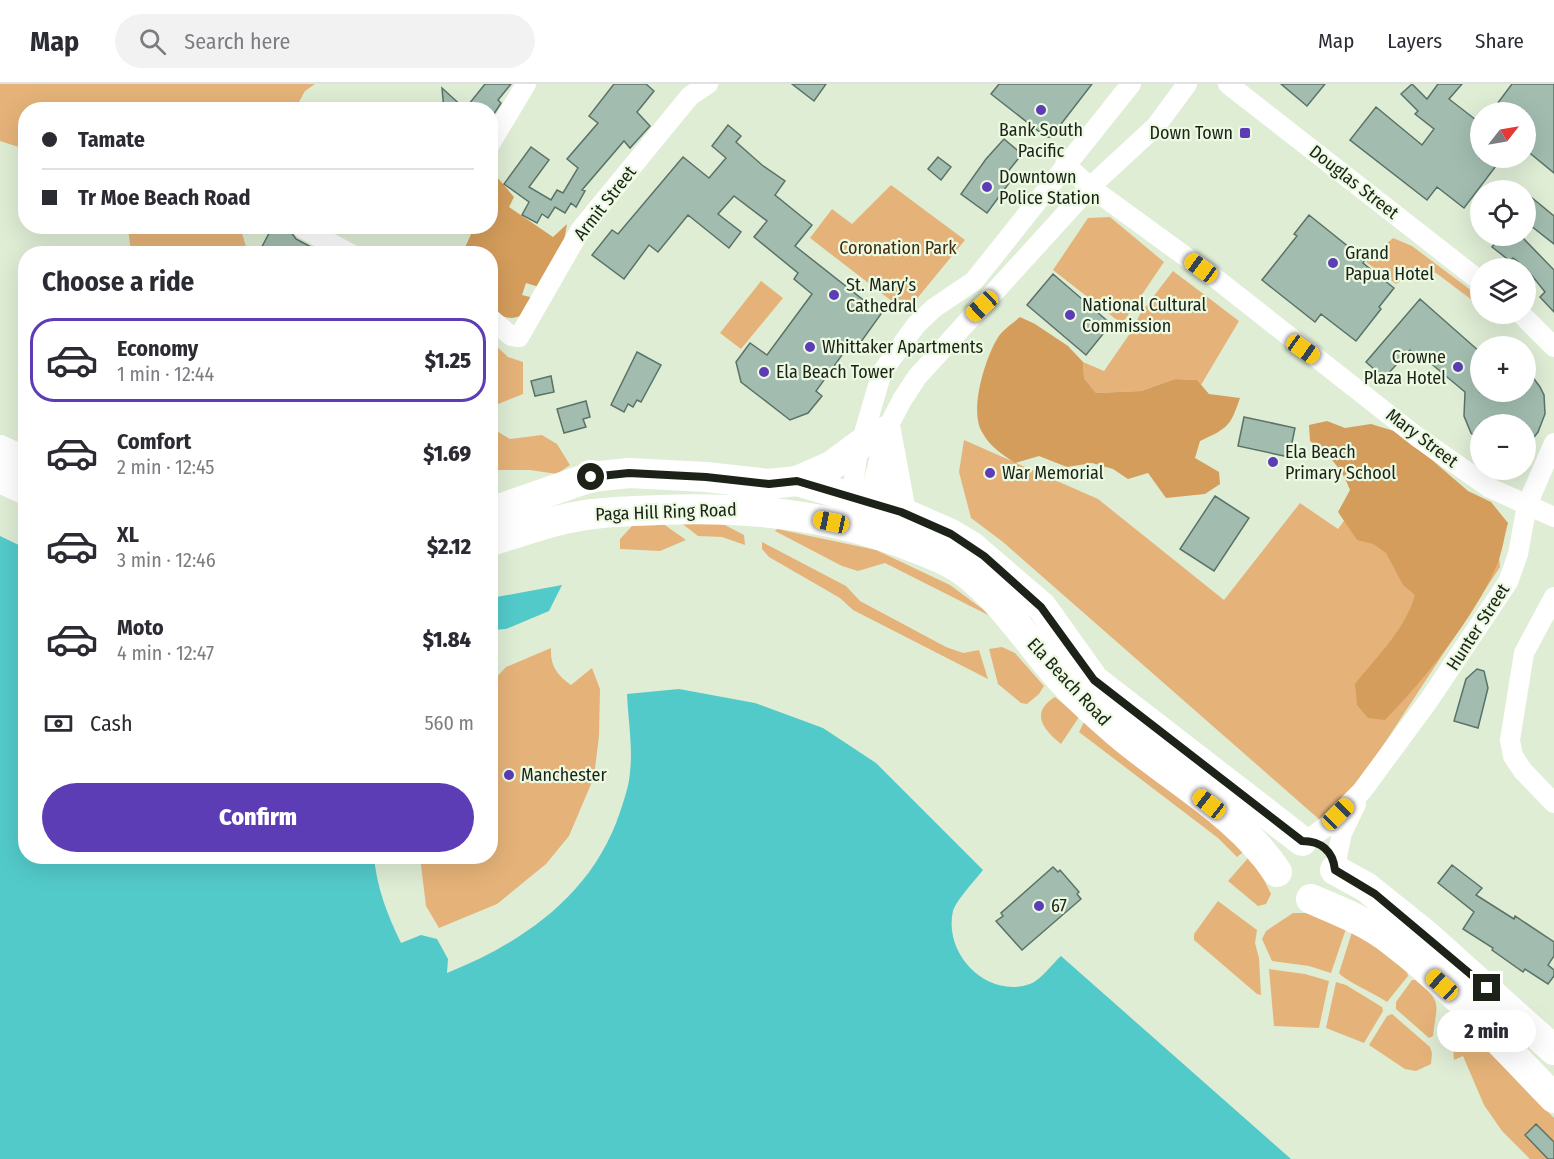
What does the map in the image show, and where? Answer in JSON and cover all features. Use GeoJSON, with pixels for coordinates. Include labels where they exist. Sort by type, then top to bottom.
{"type":"FeatureCollection","features":[{"type":"Feature","properties":{"kind":"highway"},"geometry":{"type":"LineString","coordinates":[[789,482],[831,466],[873,437],[901,512]]}},
{"type":"Feature","properties":{"kind":"highway"},"geometry":{"type":"LineString","coordinates":[[0,450],[18,458]]}},
{"type":"Feature","properties":{"kind":"highway","name":"Paga Hill Ring Road"},"geometry":{"type":"LineString","coordinates":[[498,509],[591,477],[629,473],[789,482],[857,513]]}},
{"type":"Feature","properties":{"kind":"highway"},"geometry":{"type":"LineString","coordinates":[[591,477],[592,514]]}},
{"type":"Feature","properties":{"kind":"highway"},"geometry":{"type":"LineString","coordinates":[[0,478],[18,486]]}},
{"type":"Feature","properties":{"kind":"highway","name":"Paga Hill Ring Road"},"geometry":{"type":"LineString","coordinates":[[498,539],[545,524],[592,514],[730,509],[785,513],[857,513]]}},
{"type":"Feature","properties":{"kind":"highway","name":"Ela Beach Road"},"geometry":{"type":"LineString","coordinates":[[857,513],[901,512],[951,534],[984,556],[1041,607],[1094,680],[1304,841]]}},
{"type":"Feature","properties":{"kind":"highway","name":"Ela Beach Road"},"geometry":{"type":"LineString","coordinates":[[857,513],[966,573],[1002,607],[1060,679],[1080,699],[1118,733],[1245,833],[1266,856],[1276,872]]}},
{"type":"Feature","properties":{"kind":"highway"},"geometry":{"type":"LineString","coordinates":[[1554,1050],[1426,935],[1366,887],[1335,868],[1328,851],[1314,842],[1304,841],[1286,848],[1281,855],[1276,872],[1278,880],[1287,893],[1294,897],[1311,899],[1345,914],[1392,940],[1452,993],[1554,1098]]}},
{"type":"Feature","properties":{"kind":"highway"},"geometry":{"type":"LineString","coordinates":[[1311,899],[1328,889],[1335,868]]}},
{"type":"Feature","properties":{"kind":"street"},"geometry":{"type":"LineString","coordinates":[[498,131],[526,84]]}},
{"type":"Feature","properties":{"kind":"street","name":"Armit Street"},"geometry":{"type":"LineString","coordinates":[[498,325],[511,336],[519,337],[581,229],[690,96],[708,84]]}},
{"type":"Feature","properties":{"kind":"street"},"geometry":{"type":"LineString","coordinates":[[857,513],[873,437],[882,372],[916,325],[934,308],[974,281],[1131,84]]}},
{"type":"Feature","properties":{"kind":"street"},"geometry":{"type":"LineString","coordinates":[[857,513],[857,458],[917,377],[972,316],[993,297],[1046,234],[1090,187],[1156,126],[1187,84]]}},
{"type":"Feature","properties":{"kind":"street","name":"Douglas Street"},"geometry":{"type":"LineString","coordinates":[[1228,84],[1340,169],[1470,273]]}},
{"type":"Feature","properties":{"kind":"street","name":"Mary Street"},"geometry":{"type":"LineString","coordinates":[[1065,164],[1090,187],[1219,282],[1416,436],[1490,488],[1554,517]]}},
{"type":"Feature","properties":{"kind":"street"},"geometry":{"type":"LineString","coordinates":[[313,234],[336,246]]}},
{"type":"Feature","properties":{"kind":"street"},"geometry":{"type":"LineString","coordinates":[[953,297],[972,316]]}},
{"type":"Feature","properties":{"kind":"street"},"geometry":{"type":"LineString","coordinates":[[1531,324],[1554,347]]}},
{"type":"Feature","properties":{"kind":"street","name":"Hunter Street"},"geometry":{"type":"LineString","coordinates":[[1304,841],[1327,826],[1362,790],[1429,700],[1508,582],[1518,554],[1527,505],[1552,450]]}},
{"type":"Feature","properties":{"kind":"street"},"geometry":{"type":"LineString","coordinates":[[1554,597],[1524,653],[1510,740],[1513,756],[1523,771],[1554,803]]}},
{"type":"Feature","properties":{"kind":"street","name":"Hunter Street"},"geometry":{"type":"LineString","coordinates":[[1335,868],[1342,833],[1362,790]]}},
{"type":"Feature","properties":{"kind":"green space"},"geometry":{"type":"Polygon","coordinates":[[[0,84],[315,84],[305,91],[299,102],[18,102],[18,147],[0,141],[0,84]]]}},
{"type":"Feature","properties":{"kind":"green space","name":"Coronation Park"},"geometry":{"type":"Polygon","coordinates":[[[891,185],[965,240],[906,312],[810,238],[832,209],[852,224],[891,185]]]}},
{"type":"Feature","properties":{"kind":"green space"},"geometry":{"type":"Polygon","coordinates":[[[1110,217],[1164,262],[1122,324],[1053,270],[1088,218],[1110,217]]]}},
{"type":"Feature","properties":{"kind":"green space"},"geometry":{"type":"Polygon","coordinates":[[[129,234],[242,234],[246,246],[130,246],[129,234]]]}},
{"type":"Feature","properties":{"kind":"green space"},"geometry":{"type":"Polygon","coordinates":[[[1393,238],[1412,246],[1470,290],[1470,298],[1436,273],[1415,272],[1396,284],[1366,262],[1393,238]]]}},
{"type":"Feature","properties":{"kind":"green space"},"geometry":{"type":"Polygon","coordinates":[[[1173,271],[1239,321],[1201,385],[1197,380],[1175,379],[1141,391],[1096,393],[1084,378],[1083,362],[1104,371],[1133,329],[1140,314],[1173,271]]]}},
{"type":"Feature","properties":{"kind":"green space"},"geometry":{"type":"Polygon","coordinates":[[[761,281],[783,298],[741,349],[720,333],[761,281]]]}},
{"type":"Feature","properties":{"kind":"green space"},"geometry":{"type":"Polygon","coordinates":[[[498,348],[508,357],[523,362],[523,394],[498,404],[498,348]]]}},
{"type":"Feature","properties":{"kind":"green space"},"geometry":{"type":"Polygon","coordinates":[[[498,432],[510,439],[542,435],[557,444],[570,465],[557,474],[530,470],[498,470],[498,432]]]}},
{"type":"Feature","properties":{"kind":"green space"},"geometry":{"type":"Polygon","coordinates":[[[964,440],[1098,499],[1224,600],[1300,503],[1338,529],[1397,449],[1497,533],[1500,567],[1329,828],[1003,542],[971,518],[959,472],[964,440]]]}},
{"type":"Feature","properties":{"kind":"green space"},"geometry":{"type":"Polygon","coordinates":[[[680,522],[723,524],[744,535],[745,545],[722,537],[698,536],[680,522]]]}},
{"type":"Feature","properties":{"kind":"green space"},"geometry":{"type":"Polygon","coordinates":[[[662,523],[686,540],[660,551],[620,549],[620,539],[632,526],[662,523]]]}},
{"type":"Feature","properties":{"kind":"green space"},"geometry":{"type":"Polygon","coordinates":[[[777,529],[876,550],[950,585],[996,619],[885,563],[858,571],[842,566],[775,531],[777,529]]]}},
{"type":"Feature","properties":{"kind":"green space"},"geometry":{"type":"Polygon","coordinates":[[[762,542],[846,586],[860,601],[946,647],[963,653],[979,650],[988,679],[853,610],[840,598],[769,557],[762,549],[762,542]]]}},
{"type":"Feature","properties":{"kind":"green space"},"geometry":{"type":"Polygon","coordinates":[[[1002,647],[1015,653],[1044,686],[1039,694],[1027,704],[1021,703],[998,684],[989,649],[1002,647]]]}},
{"type":"Feature","properties":{"kind":"green space"},"geometry":{"type":"Polygon","coordinates":[[[551,648],[553,665],[558,674],[571,685],[592,668],[600,689],[599,736],[594,777],[569,836],[546,864],[497,904],[439,928],[426,906],[421,864],[498,864],[498,676],[506,667],[551,648]]]}},
{"type":"Feature","properties":{"kind":"green space"},"geometry":{"type":"Polygon","coordinates":[[[1055,697],[1079,717],[1061,744],[1049,733],[1041,715],[1047,703],[1055,697]]]}},
{"type":"Feature","properties":{"kind":"green space"},"geometry":{"type":"Polygon","coordinates":[[[1084,722],[1243,848],[1242,853],[1237,857],[1218,838],[1079,732],[1084,722]]]}},
{"type":"Feature","properties":{"kind":"green space"},"geometry":{"type":"Polygon","coordinates":[[[1248,858],[1257,866],[1271,894],[1266,904],[1258,906],[1228,881],[1248,858]]]}},
{"type":"Feature","properties":{"kind":"green space"},"geometry":{"type":"Polygon","coordinates":[[[1218,901],[1257,930],[1255,943],[1259,958],[1261,995],[1194,940],[1194,934],[1218,901]]]}},
{"type":"Feature","properties":{"kind":"green space"},"geometry":{"type":"Polygon","coordinates":[[[1293,913],[1323,913],[1347,926],[1331,973],[1309,966],[1272,961],[1262,939],[1266,931],[1293,913]]]}},
{"type":"Feature","properties":{"kind":"green space"},"geometry":{"type":"Polygon","coordinates":[[[1352,932],[1357,932],[1407,972],[1408,976],[1387,1002],[1347,980],[1339,973],[1352,932]]]}},
{"type":"Feature","properties":{"kind":"green space"},"geometry":{"type":"Polygon","coordinates":[[[1269,969],[1305,974],[1329,981],[1319,1028],[1274,1026],[1269,969]]]}},
{"type":"Feature","properties":{"kind":"green space"},"geometry":{"type":"Polygon","coordinates":[[[1412,980],[1415,980],[1430,994],[1436,1004],[1433,1036],[1429,1038],[1396,1009],[1396,1002],[1412,980]]]}},
{"type":"Feature","properties":{"kind":"green space"},"geometry":{"type":"Polygon","coordinates":[[[1336,982],[1346,985],[1382,1007],[1383,1011],[1364,1043],[1326,1028],[1336,982]]]}},
{"type":"Feature","properties":{"kind":"green space"},"geometry":{"type":"Polygon","coordinates":[[[1392,1014],[1430,1047],[1431,1064],[1416,1071],[1405,1069],[1369,1045],[1387,1016],[1392,1014]]]}},
{"type":"Feature","properties":{"kind":"green space"},"geometry":{"type":"Polygon","coordinates":[[[1455,1018],[1554,1118],[1554,1159],[1530,1159],[1502,1131],[1484,1105],[1463,1056],[1454,1060],[1452,1036],[1455,1018]]]}},
{"type":"Feature","properties":{"kind":"shaded area"},"geometry":{"type":"Polygon","coordinates":[[[498,178],[514,197],[509,207],[553,237],[567,224],[563,247],[539,287],[526,283],[522,295],[538,299],[527,311],[517,317],[498,314],[498,246],[466,246],[471,234],[498,234],[498,178]]]}},
{"type":"Feature","properties":{"kind":"shaded area"},"geometry":{"type":"Polygon","coordinates":[[[1020,317],[1068,346],[1083,362],[1084,378],[1096,393],[1141,391],[1175,379],[1197,380],[1209,394],[1240,398],[1227,426],[1200,441],[1195,458],[1219,472],[1220,484],[1205,494],[1166,498],[1148,473],[1128,479],[1113,469],[1092,463],[1067,467],[1039,456],[1015,463],[997,450],[985,437],[978,423],[980,385],[997,339],[1020,317]]]}},
{"type":"Feature","properties":{"kind":"shaded area"},"geometry":{"type":"Polygon","coordinates":[[[1327,421],[1345,428],[1371,424],[1394,431],[1468,491],[1491,502],[1508,523],[1498,562],[1475,607],[1447,648],[1385,720],[1368,718],[1357,705],[1355,684],[1397,631],[1415,595],[1403,585],[1386,553],[1373,544],[1357,540],[1338,512],[1350,490],[1334,462],[1310,441],[1309,425],[1327,421]]]}},
{"type":"Feature","properties":{"kind":"water"},"geometry":{"type":"Polygon","coordinates":[[[0,536],[18,545],[18,864],[375,864],[383,901],[401,943],[421,935],[437,939],[448,959],[447,973],[475,961],[528,930],[574,891],[592,867],[608,841],[629,782],[631,753],[627,694],[679,689],[755,703],[823,728],[876,763],[983,870],[953,911],[952,927],[955,943],[972,970],[999,985],[1014,987],[1034,982],[1061,956],[1291,1159],[0,1159],[0,536]]]}},
{"type":"Feature","properties":{"kind":"water"},"geometry":{"type":"Polygon","coordinates":[[[562,585],[549,611],[506,629],[498,630],[498,597],[562,585]]]}},
{"type":"Feature","properties":{"kind":"building"},"geometry":{"type":"Polygon","coordinates":[[[485,84],[511,84],[498,100],[501,103],[498,108],[498,102],[471,102],[485,84]]]}},
{"type":"Feature","properties":{"kind":"building"},"geometry":{"type":"Polygon","coordinates":[[[614,84],[646,84],[654,91],[637,112],[650,126],[630,148],[624,141],[582,190],[585,191],[576,207],[571,203],[565,213],[555,207],[548,218],[542,214],[537,223],[522,215],[529,202],[504,184],[531,147],[549,160],[529,187],[551,200],[557,190],[563,193],[578,168],[567,159],[598,123],[589,116],[614,84]]]}},
{"type":"Feature","properties":{"kind":"building"},"geometry":{"type":"Polygon","coordinates":[[[792,84],[826,84],[814,101],[792,84]]]}},
{"type":"Feature","properties":{"kind":"building","name":"Bank South Pacific"},"geometry":{"type":"Polygon","coordinates":[[[999,84],[1092,84],[1051,137],[1046,137],[991,94],[999,84]]]}},
{"type":"Feature","properties":{"kind":"building"},"geometry":{"type":"Polygon","coordinates":[[[1281,84],[1325,84],[1307,106],[1281,84]]]}},
{"type":"Feature","properties":{"kind":"building"},"geometry":{"type":"Polygon","coordinates":[[[1412,84],[1427,99],[1438,84],[1462,84],[1449,99],[1470,115],[1470,168],[1494,168],[1485,180],[1470,180],[1470,200],[1464,208],[1437,187],[1427,200],[1350,140],[1376,107],[1422,145],[1434,129],[1415,114],[1418,111],[1401,94],[1412,84]]]}},
{"type":"Feature","properties":{"kind":"building"},"geometry":{"type":"Polygon","coordinates":[[[1512,84],[1554,84],[1554,173],[1536,158],[1536,102],[1498,102],[1512,84]]]}},
{"type":"Feature","properties":{"kind":"building"},"geometry":{"type":"Polygon","coordinates":[[[442,88],[457,102],[443,102],[442,88]]]}},
{"type":"Feature","properties":{"kind":"building"},"geometry":{"type":"Polygon","coordinates":[[[728,125],[741,136],[736,142],[762,165],[785,181],[775,195],[812,225],[795,246],[881,314],[858,346],[852,341],[816,391],[822,396],[808,413],[790,420],[741,382],[736,362],[750,343],[767,355],[812,294],[794,279],[798,273],[754,237],[767,221],[734,196],[718,214],[741,232],[729,248],[688,215],[658,252],[649,245],[624,279],[592,255],[612,230],[618,234],[683,157],[709,178],[726,158],[712,146],[728,125]]]}},
{"type":"Feature","properties":{"kind":"building","name":"Downtown Police Station"},"geometry":{"type":"Polygon","coordinates":[[[1004,139],[1022,154],[1006,174],[1012,179],[987,213],[961,194],[986,159],[1004,139]]]}},
{"type":"Feature","properties":{"kind":"building"},"geometry":{"type":"Polygon","coordinates":[[[938,157],[951,167],[941,180],[928,169],[938,157]]]}},
{"type":"Feature","properties":{"kind":"building"},"geometry":{"type":"Polygon","coordinates":[[[1536,201],[1554,216],[1554,244],[1536,230],[1536,201]]]}},
{"type":"Feature","properties":{"kind":"building","name":"Grand Papua Hotel"},"geometry":{"type":"Polygon","coordinates":[[[1309,215],[1365,260],[1363,263],[1394,288],[1356,341],[1321,314],[1315,322],[1262,280],[1297,236],[1294,234],[1309,215]]]}},
{"type":"Feature","properties":{"kind":"building"},"geometry":{"type":"Polygon","coordinates":[[[269,234],[292,234],[296,239],[309,246],[262,246],[269,234]]]}},
{"type":"Feature","properties":{"kind":"building"},"geometry":{"type":"Polygon","coordinates":[[[1531,246],[1554,270],[1554,312],[1540,297],[1545,292],[1536,281],[1536,258],[1506,258],[1492,247],[1531,246]]]}},
{"type":"Feature","properties":{"kind":"building","name":"National Cultural Commission"},"geometry":{"type":"Polygon","coordinates":[[[1053,274],[1111,324],[1086,355],[1027,305],[1053,274]]]}},
{"type":"Feature","properties":{"kind":"building","name":"Crowne Plaza Hotel"},"geometry":{"type":"Polygon","coordinates":[[[1420,299],[1470,343],[1470,402],[1536,402],[1536,382],[1544,395],[1545,414],[1536,434],[1536,414],[1470,414],[1470,431],[1464,416],[1465,392],[1422,356],[1420,359],[1410,350],[1384,378],[1366,362],[1420,299]]]}},
{"type":"Feature","properties":{"kind":"building"},"geometry":{"type":"Polygon","coordinates":[[[637,352],[661,365],[641,402],[637,400],[633,407],[628,404],[624,412],[611,405],[637,352]]]}},
{"type":"Feature","properties":{"kind":"building"},"geometry":{"type":"Polygon","coordinates":[[[551,376],[554,392],[535,396],[531,381],[551,376]]]}},
{"type":"Feature","properties":{"kind":"building"},"geometry":{"type":"Polygon","coordinates":[[[586,401],[590,417],[583,419],[586,427],[564,433],[557,409],[586,401]]]}},
{"type":"Feature","properties":{"kind":"building"},"geometry":{"type":"Polygon","coordinates":[[[1244,417],[1295,428],[1289,457],[1238,446],[1244,417]]]}},
{"type":"Feature","properties":{"kind":"building"},"geometry":{"type":"Polygon","coordinates":[[[1215,496],[1249,518],[1214,571],[1180,549],[1215,496]]]}},
{"type":"Feature","properties":{"kind":"building"},"geometry":{"type":"Polygon","coordinates":[[[1477,669],[1484,671],[1488,688],[1478,728],[1454,721],[1466,679],[1477,669]]]}},
{"type":"Feature","properties":{"kind":"building"},"geometry":{"type":"Polygon","coordinates":[[[1452,865],[1482,888],[1476,895],[1514,919],[1515,916],[1554,942],[1554,956],[1548,965],[1554,970],[1554,976],[1548,984],[1525,969],[1523,972],[1492,950],[1493,948],[1463,929],[1474,912],[1438,883],[1452,865]]]}},
{"type":"Feature","properties":{"kind":"building"},"geometry":{"type":"Polygon","coordinates":[[[1053,867],[1058,872],[1060,870],[1079,892],[1077,894],[1081,899],[1022,950],[996,921],[1003,916],[1001,913],[1053,867]]]}},
{"type":"Feature","properties":{"kind":"building"},"geometry":{"type":"Polygon","coordinates":[[[1536,1124],[1554,1142],[1554,1159],[1548,1159],[1525,1135],[1536,1124]]]}},
{"type":"Feature","properties":{"kind":"place","name":"Bank South Pacific"},"geometry":{"type":"Point","coordinates":[1041,110]}},
{"type":"Feature","properties":{"kind":"place","name":"Down Town"},"geometry":{"type":"Point","coordinates":[1245,133]}},
{"type":"Feature","properties":{"kind":"place","name":"Downtown Police Station"},"geometry":{"type":"Point","coordinates":[987,187]}},
{"type":"Feature","properties":{"kind":"place","name":"Grand Papua Hotel"},"geometry":{"type":"Point","coordinates":[1333,263]}},
{"type":"Feature","properties":{"kind":"place","name":"St. Mary’s Cathedral"},"geometry":{"type":"Point","coordinates":[834,295]}},
{"type":"Feature","properties":{"kind":"place","name":"National Cultural Commission"},"geometry":{"type":"Point","coordinates":[1070,315]}},
{"type":"Feature","properties":{"kind":"place","name":"Whittaker Apartments"},"geometry":{"type":"Point","coordinates":[810,347]}},
{"type":"Feature","properties":{"kind":"place","name":"Crowne Plaza Hotel"},"geometry":{"type":"Point","coordinates":[1458,367]}},
{"type":"Feature","properties":{"kind":"place","name":"Ela Beach Tower"},"geometry":{"type":"Point","coordinates":[764,372]}},
{"type":"Feature","properties":{"kind":"place","name":"Ela Beach Primary School"},"geometry":{"type":"Point","coordinates":[1273,462]}},
{"type":"Feature","properties":{"kind":"place","name":"War Memorial"},"geometry":{"type":"Point","coordinates":[990,473]}},
{"type":"Feature","properties":{"kind":"place","name":"Manchester"},"geometry":{"type":"Point","coordinates":[509,775]}},
{"type":"Feature","properties":{"kind":"place","name":"67"},"geometry":{"type":"Point","coordinates":[1039,906]}},
{"type":"Feature","properties":{"kind":"route"},"geometry":{"type":"LineString","coordinates":[[591,477],[629,473],[706,477],[769,484],[797,481],[901,512],[951,534],[984,556],[1041,607],[1094,680],[1302,841],[1314,842],[1322,846],[1333,858],[1335,870],[1366,887],[1487,988]]}}]}
